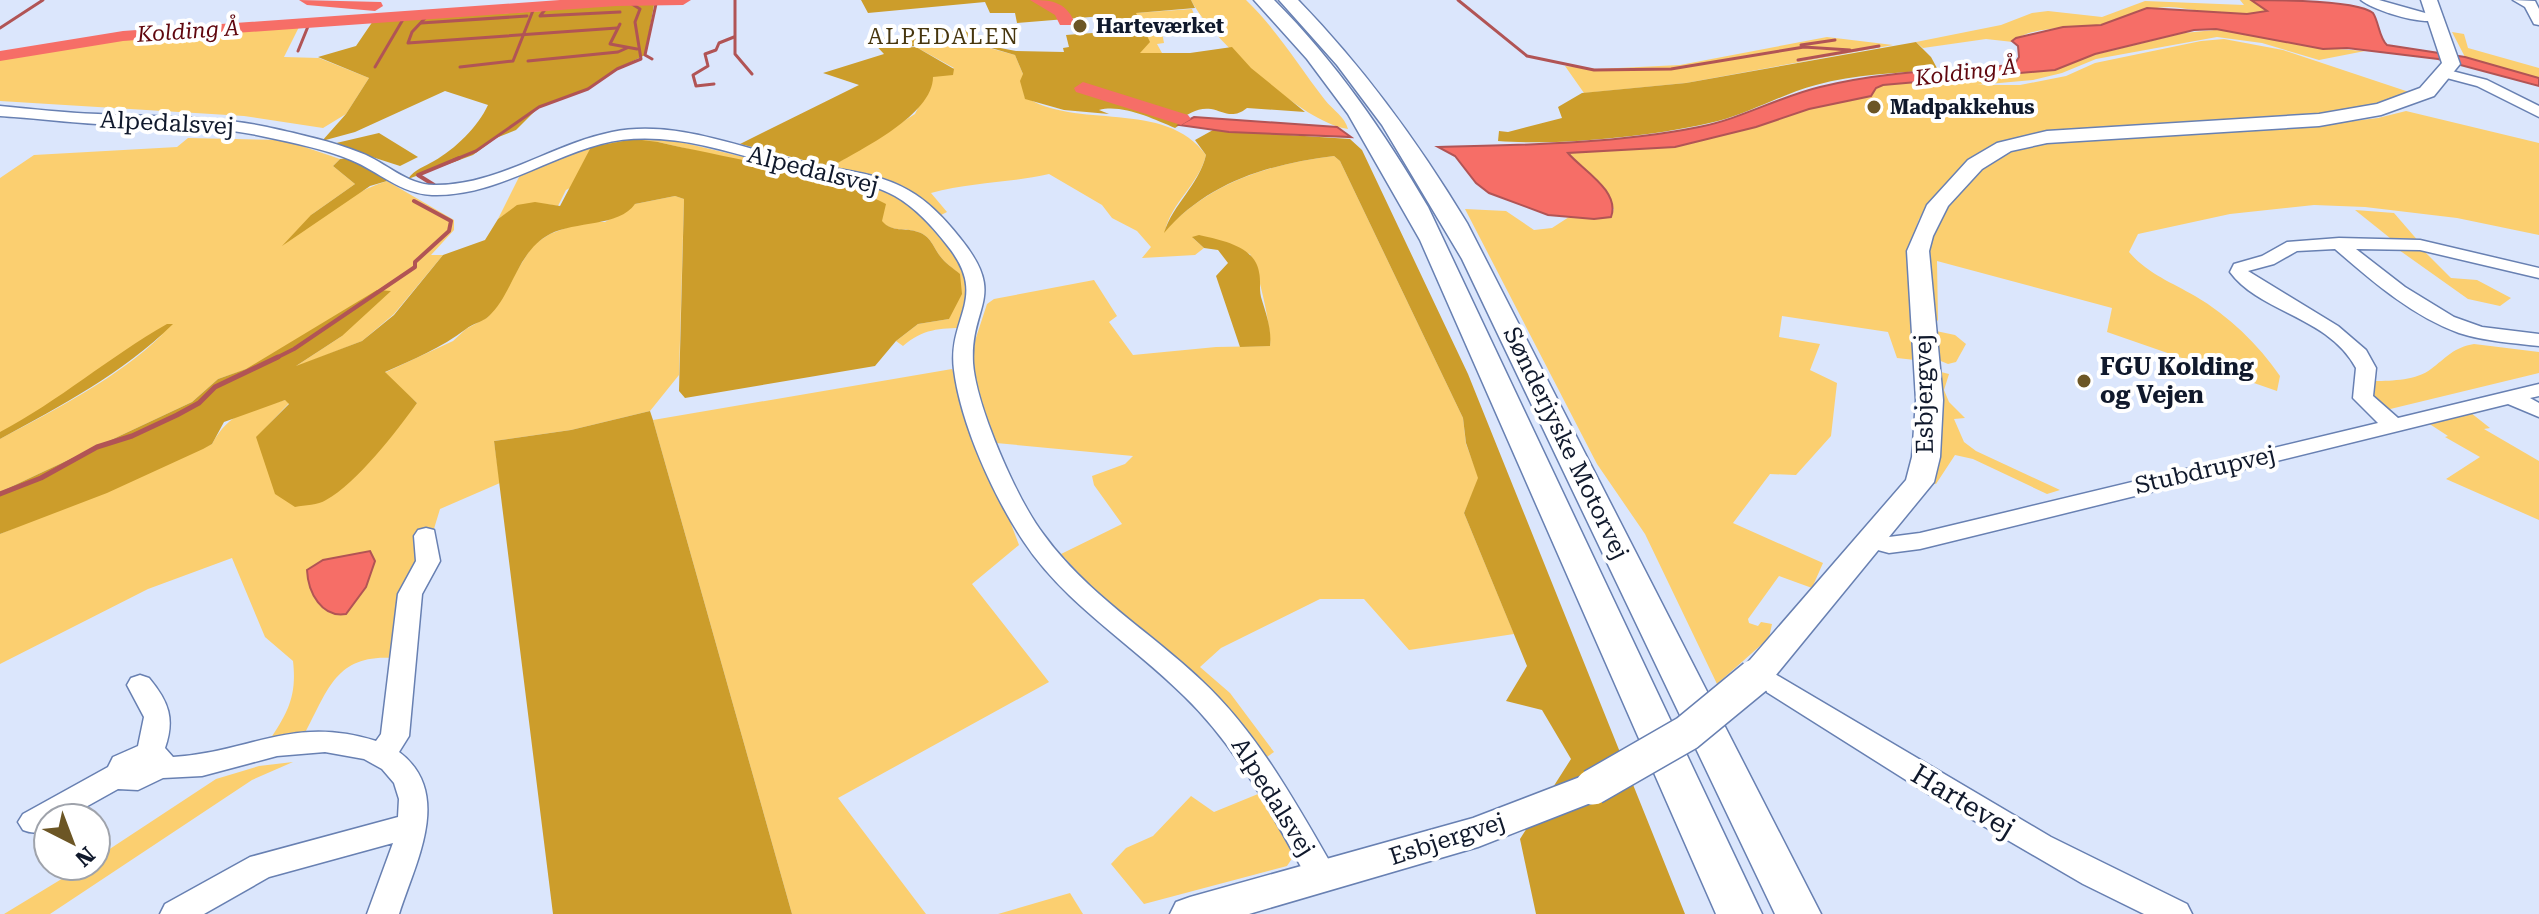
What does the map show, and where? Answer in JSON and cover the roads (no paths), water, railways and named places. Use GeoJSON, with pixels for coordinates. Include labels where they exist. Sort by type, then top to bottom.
{"type":"FeatureCollection","features":[{"type":"Feature","properties":{"kind":"highway","name":"Sønderjyske Motorvej"},"geometry":{"type":"LineString","coordinates":[[1263,0],[1317,58],[1360,114],[1399,175],[1433,240],[1739,914]]}},
{"type":"Feature","properties":{"kind":"highway","name":"Sønderjyske Motorvej"},"geometry":{"type":"LineString","coordinates":[[1288,0],[1366,83],[1435,187],[1475,259],[1798,914]]}},
{"type":"Feature","properties":{"kind":"highway"},"geometry":{"type":"LineString","coordinates":[[1663,638],[1762,806],[1820,914]]}},
{"type":"Feature","properties":{"kind":"main road"},"geometry":{"type":"LineString","coordinates":[[2429,0],[2449,63]]}},
{"type":"Feature","properties":{"kind":"main road","name":"Esbjergvej"},"geometry":{"type":"LineString","coordinates":[[1190,914],[1478,832],[1593,787],[1687,733],[1756,675],[1920,482],[1928,456],[1929,424],[1918,251],[1922,231],[1943,198],[1981,161],[2004,147],[2044,137],[2372,114],[2423,95],[2449,63]]}},
{"type":"Feature","properties":{"kind":"street"},"geometry":{"type":"LineString","coordinates":[[2367,0],[2437,22]]}},
{"type":"Feature","properties":{"kind":"street"},"geometry":{"type":"LineString","coordinates":[[2519,0],[2530,4],[2539,21]]}},
{"type":"Feature","properties":{"kind":"street"},"geometry":{"type":"LineString","coordinates":[[2449,63],[2539,112]]}},
{"type":"Feature","properties":{"kind":"street","name":"Alpedalsvej"},"geometry":{"type":"LineString","coordinates":[[0,111],[96,119],[190,120],[245,127],[360,158],[411,186],[429,191],[479,184],[594,140],[637,133],[715,147],[865,181],[899,192],[914,202],[955,243],[979,283],[980,297],[964,347],[968,396],[1018,514],[1036,542],[1109,619],[1195,689],[1227,726],[1251,755],[1323,878]]}},
{"type":"Feature","properties":{"kind":"street"},"geometry":{"type":"LineString","coordinates":[[2394,425],[2363,398],[2368,379],[2366,367],[2353,346],[2247,281],[2239,272],[2244,266],[2268,260],[2293,246],[2339,243],[2420,245],[2539,273]]}},
{"type":"Feature","properties":{"kind":"street"},"geometry":{"type":"LineString","coordinates":[[2339,243],[2378,277],[2454,324],[2485,334],[2539,340]]}},
{"type":"Feature","properties":{"kind":"street","name":"Stubdrupvej"},"geometry":{"type":"LineString","coordinates":[[1871,540],[1889,545],[1920,541],[2539,390]]}},
{"type":"Feature","properties":{"kind":"street"},"geometry":{"type":"LineString","coordinates":[[2511,397],[2539,411]]}},
{"type":"Feature","properties":{"kind":"street"},"geometry":{"type":"LineString","coordinates":[[382,754],[395,736],[410,594],[428,561],[426,536]]}},
{"type":"Feature","properties":{"kind":"street","name":"Hartevej"},"geometry":{"type":"LineString","coordinates":[[1756,675],[2112,887],[2176,914]]}},
{"type":"Feature","properties":{"kind":"street"},"geometry":{"type":"LineString","coordinates":[[140,685],[157,706],[160,718],[153,760]]}},
{"type":"Feature","properties":{"kind":"street"},"geometry":{"type":"LineString","coordinates":[[70,802],[119,775],[129,761],[153,760],[179,770],[281,744],[322,739],[357,744],[382,754],[400,768],[410,786],[413,825],[383,914]]}},
{"type":"Feature","properties":{"kind":"street"},"geometry":{"type":"LineString","coordinates":[[176,914],[261,866],[413,825]]}},
{"type":"Feature","properties":{"kind":"water"},"geometry":{"type":"Polygon","coordinates":[[[2251,0],[2351,5],[2373,13],[2387,45],[2465,57],[2539,78],[2539,86],[2438,59],[2347,48],[2323,49],[2216,29],[2194,30],[2095,54],[2055,70],[1883,85],[1876,88],[1871,96],[1809,109],[1756,127],[1675,147],[1568,153],[1598,181],[1610,198],[1613,207],[1611,217],[1594,219],[1548,215],[1489,193],[1476,183],[1455,156],[1438,147],[1536,144],[1667,133],[1730,119],[1804,91],[1844,82],[1916,72],[2014,65],[2019,57],[2018,46],[2012,41],[2016,38],[2063,27],[2101,25],[2147,8],[2247,14],[2267,11],[2251,0]]]}},
{"type":"Feature","properties":{"kind":"water"},"geometry":{"type":"Polygon","coordinates":[[[1194,117],[1337,127],[1351,137],[1229,132],[1179,125],[1194,117]]]}},
{"type":"Feature","properties":{"kind":"water"},"geometry":{"type":"Polygon","coordinates":[[[370,551],[375,561],[366,587],[346,614],[323,608],[313,595],[307,570],[323,560],[370,551]]]}},
{"type":"Feature","properties":{"kind":"waterway"},"geometry":{"type":"LineString","coordinates":[[0,28],[43,0]]}},
{"type":"Feature","properties":{"kind":"waterway","name":"Kolding Å"},"geometry":{"type":"LineString","coordinates":[[307,0],[375,6]]}},
{"type":"Feature","properties":{"kind":"waterway"},"geometry":{"type":"LineString","coordinates":[[454,160],[476,151],[539,107],[588,89],[617,69],[641,59],[635,22],[640,9],[632,4],[636,0]]}},
{"type":"Feature","properties":{"kind":"waterway","name":"Kolding Å"},"geometry":{"type":"LineString","coordinates":[[0,56],[123,36],[616,1],[683,0]]}},
{"type":"Feature","properties":{"kind":"waterway"},"geometry":{"type":"LineString","coordinates":[[735,0],[735,54],[752,74]]}},
{"type":"Feature","properties":{"kind":"waterway","name":"Kolding Å"},"geometry":{"type":"LineString","coordinates":[[1038,0],[1062,12],[1066,21]]}},
{"type":"Feature","properties":{"kind":"waterway"},"geometry":{"type":"LineString","coordinates":[[1458,0],[1527,56],[1594,70],[1671,69],[1804,47],[1850,50]]}},
{"type":"Feature","properties":{"kind":"waterway"},"geometry":{"type":"LineString","coordinates":[[652,1],[656,4],[645,55],[652,59]]}},
{"type":"Feature","properties":{"kind":"waterway"},"geometry":{"type":"LineString","coordinates":[[547,7],[540,16],[620,12]]}},
{"type":"Feature","properties":{"kind":"waterway"},"geometry":{"type":"LineString","coordinates":[[523,35],[534,8]]}},
{"type":"Feature","properties":{"kind":"waterway"},"geometry":{"type":"LineString","coordinates":[[428,15],[412,32],[408,43],[523,35]]}},
{"type":"Feature","properties":{"kind":"waterway"},"geometry":{"type":"LineString","coordinates":[[375,67],[405,16]]}},
{"type":"Feature","properties":{"kind":"waterway"},"geometry":{"type":"LineString","coordinates":[[421,23],[527,16]]}},
{"type":"Feature","properties":{"kind":"waterway"},"geometry":{"type":"LineString","coordinates":[[298,51],[309,24]]}},
{"type":"Feature","properties":{"kind":"waterway"},"geometry":{"type":"LineString","coordinates":[[620,24],[610,44],[637,49]]}},
{"type":"Feature","properties":{"kind":"waterway"},"geometry":{"type":"LineString","coordinates":[[523,35],[617,28]]}},
{"type":"Feature","properties":{"kind":"waterway"},"geometry":{"type":"LineString","coordinates":[[460,67],[513,61],[523,35]]}},
{"type":"Feature","properties":{"kind":"waterway"},"geometry":{"type":"LineString","coordinates":[[714,84],[696,86],[693,75],[708,66],[705,54],[716,50],[719,43],[734,37]]}},
{"type":"Feature","properties":{"kind":"waterway"},"geometry":{"type":"LineString","coordinates":[[1801,45],[1835,40]]}},
{"type":"Feature","properties":{"kind":"waterway"},"geometry":{"type":"LineString","coordinates":[[1798,60],[1879,46]]}},
{"type":"Feature","properties":{"kind":"waterway"},"geometry":{"type":"LineString","coordinates":[[528,61],[618,52],[627,48]]}},
{"type":"Feature","properties":{"kind":"waterway"},"geometry":{"type":"LineString","coordinates":[[1083,88],[1181,119]]}},
{"type":"Feature","properties":{"kind":"waterway"},"geometry":{"type":"LineString","coordinates":[[434,185],[418,175],[459,158]]}},
{"type":"Feature","properties":{"kind":"waterway"},"geometry":{"type":"LineString","coordinates":[[278,357],[415,267],[415,262],[449,231],[451,221],[414,201]]}},
{"type":"Feature","properties":{"kind":"waterway"},"geometry":{"type":"LineString","coordinates":[[0,494],[41,478],[97,447],[132,436],[177,415],[199,403],[215,387],[278,357]]}},
{"type":"Feature","properties":{"kind":"waterway"},"geometry":{"type":"LineString","coordinates":[[274,359],[278,357]]}},
{"type":"Feature","properties":{"kind":"place","name":"Harteværket"},"geometry":{"type":"Point","coordinates":[1080,26]}},
{"type":"Feature","properties":{"kind":"place","name":"Madpakkehus"},"geometry":{"type":"Point","coordinates":[1874,107]}},
{"type":"Feature","properties":{"kind":"place","name":"FGU Kolding og Vejen"},"geometry":{"type":"Point","coordinates":[2084,381]}},
{"type":"Feature","properties":{"kind":"district","name":"ALPEDALEN"},"geometry":{"type":"Point","coordinates":[944,36]}}]}
